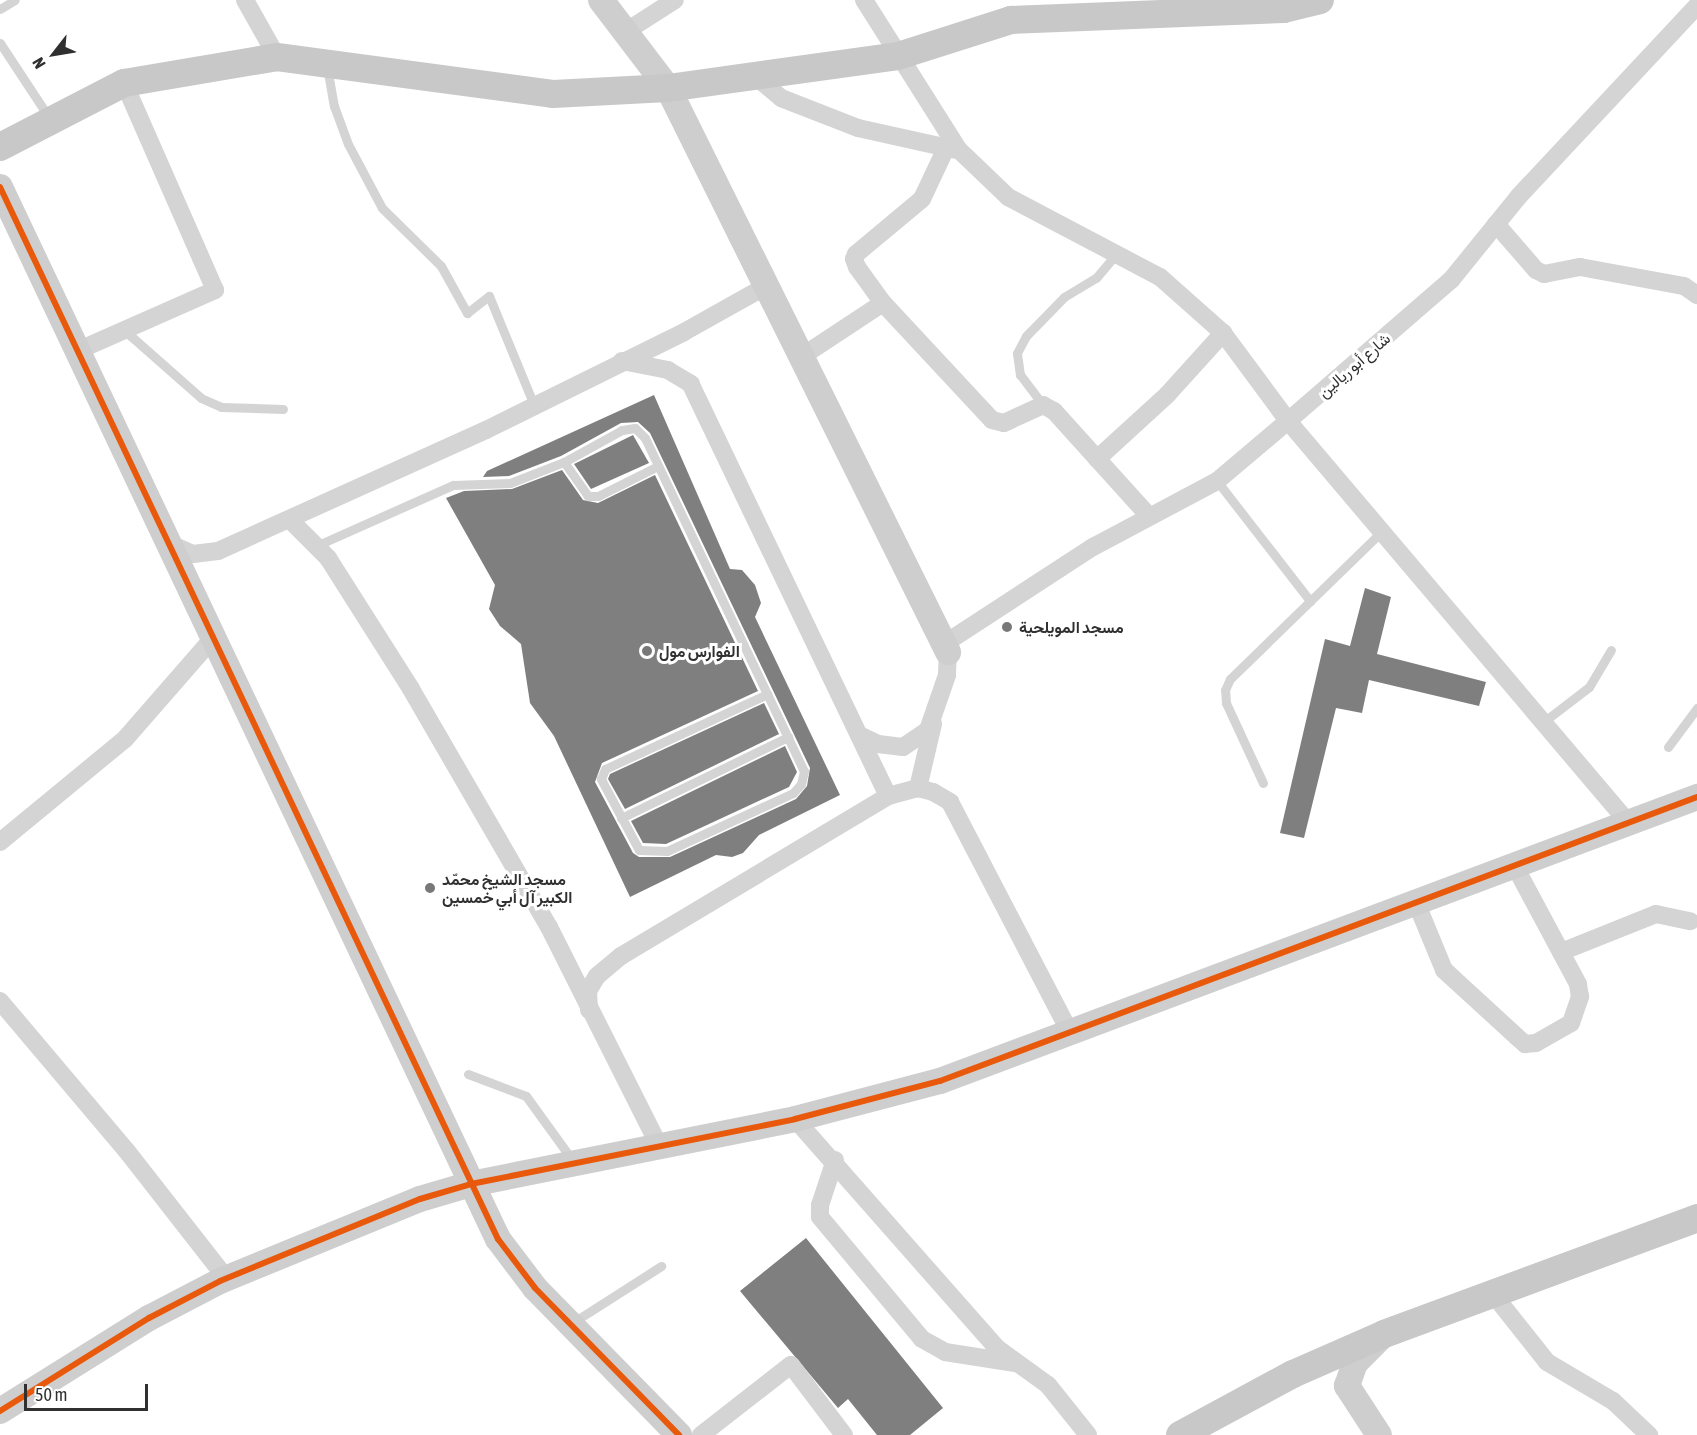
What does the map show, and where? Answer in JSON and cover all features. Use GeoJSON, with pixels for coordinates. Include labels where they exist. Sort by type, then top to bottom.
{"type":"FeatureCollection","features":[{"type":"Feature","properties":{"kind":"main road"},"geometry":{"type":"LineString","coordinates":[[0,147],[124,83],[277,57],[326,66],[553,94],[668,88],[898,56],[1011,20],[1282,5],[1320,0]]}},
{"type":"Feature","properties":{"kind":"main road"},"geometry":{"type":"LineString","coordinates":[[1180,1435],[1293,1374],[1384,1334],[1697,1218]]}},
{"type":"Feature","properties":{"kind":"street"},"geometry":{"type":"LineString","coordinates":[[601,0],[668,88],[946,648],[947,675],[918,788]]}},
{"type":"Feature","properties":{"kind":"street"},"geometry":{"type":"LineString","coordinates":[[625,32],[675,0]]}},
{"type":"Feature","properties":{"kind":"street"},"geometry":{"type":"LineString","coordinates":[[864,0],[952,149],[1008,197],[1160,277],[1223,333],[1288,421],[1626,820]]}},
{"type":"Feature","properties":{"kind":"street"},"geometry":{"type":"LineString","coordinates":[[248,1],[277,57]]}},
{"type":"Feature","properties":{"kind":"street","name":"شارع أبو ريالين"},"geometry":{"type":"LineString","coordinates":[[946,648],[1093,547],[1217,481],[1288,421],[1451,280],[1496,224],[1697,6]]}},
{"type":"Feature","properties":{"kind":"street"},"geometry":{"type":"LineString","coordinates":[[755,76],[781,98],[858,128],[952,149]]}},
{"type":"Feature","properties":{"kind":"street"},"geometry":{"type":"LineString","coordinates":[[76,351],[215,290],[124,83]]}},
{"type":"Feature","properties":{"kind":"street"},"geometry":{"type":"LineString","coordinates":[[952,149],[917,206],[854,259],[883,303],[992,420],[1004,423],[1043,405],[1054,411],[1149,516]]}},
{"type":"Feature","properties":{"kind":"street"},"geometry":{"type":"LineString","coordinates":[[0,187],[471,1184],[511,1260],[570,1325],[679,1435]]}},
{"type":"Feature","properties":{"kind":"street"},"geometry":{"type":"LineString","coordinates":[[1496,224],[1536,270],[1544,274],[1580,267],[1684,286],[1697,296]]}},
{"type":"Feature","properties":{"kind":"street"},"geometry":{"type":"LineString","coordinates":[[168,543],[181,551],[204,555],[290,520],[684,332],[766,286]]}},
{"type":"Feature","properties":{"kind":"street"},"geometry":{"type":"LineString","coordinates":[[801,357],[883,303]]}},
{"type":"Feature","properties":{"kind":"street"},"geometry":{"type":"LineString","coordinates":[[1097,459],[1167,395],[1223,333]]}},
{"type":"Feature","properties":{"kind":"street"},"geometry":{"type":"LineString","coordinates":[[622,361],[668,370],[691,384],[888,796]]}},
{"type":"Feature","properties":{"kind":"street"},"geometry":{"type":"LineString","coordinates":[[290,520],[318,545],[423,710],[549,927],[659,1146]]}},
{"type":"Feature","properties":{"kind":"street"},"geometry":{"type":"LineString","coordinates":[[0,842],[125,739],[213,638]]}},
{"type":"Feature","properties":{"kind":"street"},"geometry":{"type":"LineString","coordinates":[[859,735],[878,744],[903,747],[928,730],[934,719]]}},
{"type":"Feature","properties":{"kind":"street"},"geometry":{"type":"LineString","coordinates":[[589,1010],[588,991],[597,976],[621,956],[888,796],[918,788],[933,792],[950,802],[960,817],[1070,1033]]}},
{"type":"Feature","properties":{"kind":"street"},"geometry":{"type":"LineString","coordinates":[[0,1411],[149,1318],[226,1278],[420,1199],[471,1184],[576,1165],[795,1119],[940,1081],[1416,902],[1626,820],[1697,797]]}},
{"type":"Feature","properties":{"kind":"street"},"geometry":{"type":"LineString","coordinates":[[1416,902],[1444,970],[1525,1044],[1536,1043],[1571,1023],[1578,1010],[1578,984],[1513,863]]}},
{"type":"Feature","properties":{"kind":"street"},"geometry":{"type":"LineString","coordinates":[[1561,952],[1656,914],[1690,921]]}},
{"type":"Feature","properties":{"kind":"street"},"geometry":{"type":"LineString","coordinates":[[0,1001],[126,1150],[226,1278]]}},
{"type":"Feature","properties":{"kind":"street"},"geometry":{"type":"LineString","coordinates":[[795,1119],[835,1160],[976,1325],[1016,1363],[1048,1384],[1088,1435]]}},
{"type":"Feature","properties":{"kind":"street"},"geometry":{"type":"LineString","coordinates":[[835,1160],[820,1205],[820,1217],[922,1339],[945,1352],[1016,1363]]}},
{"type":"Feature","properties":{"kind":"street"},"geometry":{"type":"LineString","coordinates":[[1493,1294],[1546,1362],[1613,1401],[1649,1435]]}},
{"type":"Feature","properties":{"kind":"street"},"geometry":{"type":"LineString","coordinates":[[1379,1435],[1347,1386],[1355,1363],[1384,1334]]}},
{"type":"Feature","properties":{"kind":"street"},"geometry":{"type":"LineString","coordinates":[[701,1435],[791,1365],[844,1435]]}},
{"type":"Feature","properties":{"kind":"lane"},"geometry":{"type":"LineString","coordinates":[[0,9],[15,0]]}},
{"type":"Feature","properties":{"kind":"lane"},"geometry":{"type":"LineString","coordinates":[[0,43],[51,120]]}},
{"type":"Feature","properties":{"kind":"lane"},"geometry":{"type":"LineString","coordinates":[[326,66],[334,106],[348,144],[382,208],[441,266],[466,313],[489,296],[534,405]]}},
{"type":"Feature","properties":{"kind":"lane"},"geometry":{"type":"LineString","coordinates":[[1043,405],[1020,375],[1017,353],[1026,336],[1064,297],[1096,278],[1116,254]]}},
{"type":"Feature","properties":{"kind":"lane"},"geometry":{"type":"LineString","coordinates":[[124,330],[201,398],[221,407],[283,409]]}},
{"type":"Feature","properties":{"kind":"lane"},"geometry":{"type":"LineString","coordinates":[[318,545],[453,484],[510,483],[564,462],[622,430],[635,428],[645,438],[804,771],[801,784],[793,793],[667,851],[639,850],[601,779],[604,769],[767,694]]}},
{"type":"Feature","properties":{"kind":"lane"},"geometry":{"type":"LineString","coordinates":[[564,462],[588,496],[598,496],[658,466]]}},
{"type":"Feature","properties":{"kind":"lane"},"geometry":{"type":"LineString","coordinates":[[1217,481],[1310,602]]}},
{"type":"Feature","properties":{"kind":"lane"},"geometry":{"type":"LineString","coordinates":[[1263,783],[1226,703],[1225,690],[1230,679],[1381,532]]}},
{"type":"Feature","properties":{"kind":"lane"},"geometry":{"type":"LineString","coordinates":[[1542,723],[1589,687],[1611,650]]}},
{"type":"Feature","properties":{"kind":"lane"},"geometry":{"type":"LineString","coordinates":[[1668,747],[1697,708]]}},
{"type":"Feature","properties":{"kind":"lane"},"geometry":{"type":"LineString","coordinates":[[621,818],[788,737]]}},
{"type":"Feature","properties":{"kind":"lane"},"geometry":{"type":"LineString","coordinates":[[468,1074],[526,1096],[576,1165]]}},
{"type":"Feature","properties":{"kind":"lane"},"geometry":{"type":"LineString","coordinates":[[570,1325],[661,1266]]}},
{"type":"Feature","properties":{"kind":"building","name":"الفوارس مول"},"geometry":{"type":"Polygon","coordinates":[[[654,395],[730,569],[742,570],[755,585],[761,603],[755,617],[840,795],[759,835],[743,853],[732,857],[716,855],[630,897],[554,736],[530,703],[521,644],[500,626],[489,609],[495,585],[446,498],[464,491],[512,489],[562,470],[583,500],[598,503],[655,475],[758,691],[602,763],[595,782],[633,853],[639,857],[670,857],[796,799],[807,786],[810,768],[650,433],[638,422],[621,423],[561,456],[509,476],[483,477],[487,471],[654,395]]]}},
{"type":"Feature","properties":{"kind":"building"},"geometry":{"type":"Polygon","coordinates":[[[633,435],[649,463],[591,489],[574,464],[633,435]]]}},
{"type":"Feature","properties":{"kind":"building"},"geometry":{"type":"Polygon","coordinates":[[[1365,588],[1391,597],[1377,654],[1486,682],[1479,706],[1369,680],[1362,713],[1336,708],[1304,838],[1280,833],[1325,639],[1350,646],[1365,588]]]}},
{"type":"Feature","properties":{"kind":"building"},"geometry":{"type":"Polygon","coordinates":[[[764,703],[779,734],[625,809],[608,779],[610,774],[764,703]]]}},
{"type":"Feature","properties":{"kind":"building"},"geometry":{"type":"Polygon","coordinates":[[[785,746],[797,772],[789,787],[666,844],[643,843],[631,821],[785,746]]]}},
{"type":"Feature","properties":{"kind":"building"},"geometry":{"type":"Polygon","coordinates":[[[806,1238],[943,1408],[910,1435],[877,1435],[848,1399],[838,1408],[740,1291],[806,1238]]]}},
{"type":"Feature","properties":{"kind":"cycle path"},"geometry":{"type":"LineString","coordinates":[[0,187],[498,1239],[535,1288],[679,1435]]}},
{"type":"Feature","properties":{"kind":"cycle path"},"geometry":{"type":"LineString","coordinates":[[0,1411],[149,1318],[220,1281],[420,1199],[471,1184],[795,1119],[940,1081],[1697,797]]}},
{"type":"Feature","properties":{"kind":"place","name":"مسجد المويلحية"},"geometry":{"type":"Point","coordinates":[1007,627]}},
{"type":"Feature","properties":{"kind":"place","name":"الفوارس مول"},"geometry":{"type":"Point","coordinates":[647,651]}},
{"type":"Feature","properties":{"kind":"place","name":"مسجد الشيخ محمّد الكبير آل أبي خمسين"},"geometry":{"type":"Point","coordinates":[430,888]}}]}
